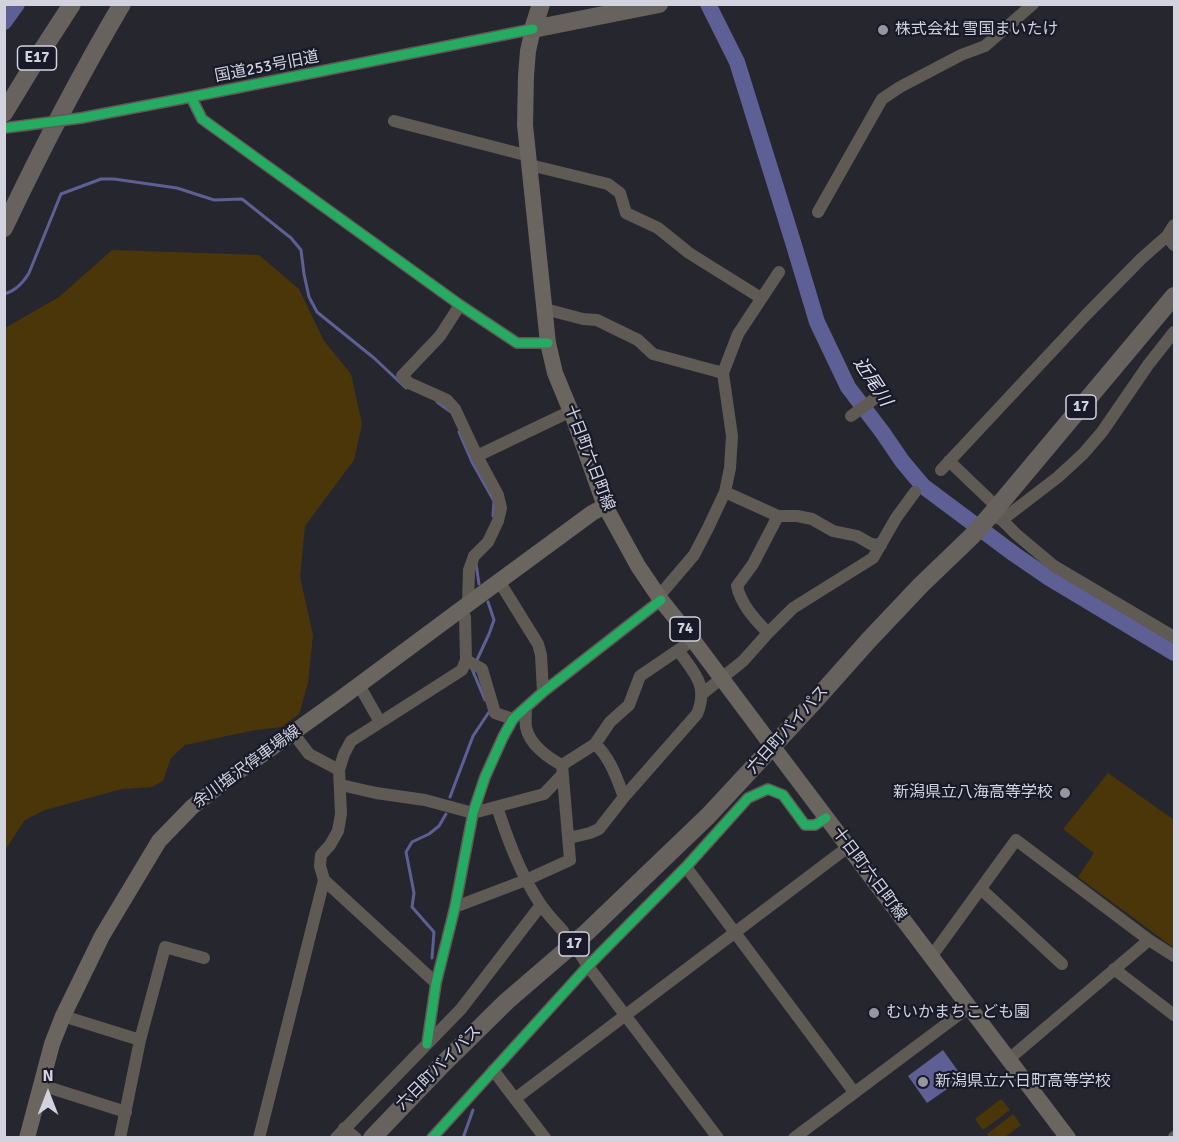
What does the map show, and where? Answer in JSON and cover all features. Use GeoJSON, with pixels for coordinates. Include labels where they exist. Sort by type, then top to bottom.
{"type":"FeatureCollection","features":[{"type":"Feature","properties":{"kind":"highway","name":"E17"},"geometry":{"type":"LineString","coordinates":[[13,123],[41,52],[72,4]]}},
{"type":"Feature","properties":{"kind":"highway","name":"E17"},"geometry":{"type":"LineString","coordinates":[[4,228],[87,65],[122,4]]}},
{"type":"Feature","properties":{"kind":"highway"},"geometry":{"type":"LineString","coordinates":[[541,4],[533,29],[659,4]]}},
{"type":"Feature","properties":{"kind":"highway","name":"六日町バイパス"},"geometry":{"type":"LineString","coordinates":[[372,1137],[507,1001],[586,933],[708,816],[868,640],[921,585],[995,515],[1174,296]]}},
{"type":"Feature","properties":{"kind":"main road","name":"十日町六日町線"},"geometry":{"type":"LineString","coordinates":[[533,29],[528,51],[525,125],[548,343],[555,373],[605,506],[638,566],[660,598],[1068,1137]]}},
{"type":"Feature","properties":{"kind":"main road","name":"余川塩沢停車場線"},"geometry":{"type":"LineString","coordinates":[[27,1137],[52,1044],[63,1016],[102,936],[159,841],[192,807],[228,779],[592,513],[605,506]]}},
{"type":"Feature","properties":{"kind":"street"},"geometry":{"type":"LineString","coordinates":[[818,212],[882,99],[961,55],[985,46],[1033,4]]}},
{"type":"Feature","properties":{"kind":"street","name":"国道253号旧道"},"geometry":{"type":"LineString","coordinates":[[13,123],[81,118],[533,29]]}},
{"type":"Feature","properties":{"kind":"street"},"geometry":{"type":"LineString","coordinates":[[191,97],[202,119],[460,305],[517,343],[548,343]]}},
{"type":"Feature","properties":{"kind":"street"},"geometry":{"type":"LineString","coordinates":[[394,121],[608,184],[620,193],[626,213],[658,228],[689,253],[761,298]]}},
{"type":"Feature","properties":{"kind":"street"},"geometry":{"type":"LineString","coordinates":[[1172,235],[1141,260],[1086,315],[945,466],[995,515],[1054,566],[1174,637]]}},
{"type":"Feature","properties":{"kind":"street"},"geometry":{"type":"LineString","coordinates":[[427,1044],[436,983],[455,907],[473,813],[485,777],[503,737],[513,719],[526,707],[660,598],[694,555],[725,492],[730,468],[732,436],[723,373],[738,334],[779,272]]}},
{"type":"Feature","properties":{"kind":"street"},"geometry":{"type":"LineString","coordinates":[[259,1137],[324,880],[320,866],[321,855],[338,831],[341,814],[339,770],[344,754],[351,741],[455,675],[462,670],[466,660],[464,607],[469,570],[474,556],[488,542],[498,521],[501,508],[498,495],[455,408],[447,400],[409,383],[402,376],[440,336],[460,305]]}},
{"type":"Feature","properties":{"kind":"street"},"geometry":{"type":"LineString","coordinates":[[545,309],[583,319],[597,320],[638,340],[653,354],[723,373]]}},
{"type":"Feature","properties":{"kind":"street"},"geometry":{"type":"LineString","coordinates":[[995,515],[1058,477],[1083,454],[1102,432],[1148,365],[1174,332]]}},
{"type":"Feature","properties":{"kind":"street"},"geometry":{"type":"LineString","coordinates":[[851,416],[877,397]]}},
{"type":"Feature","properties":{"kind":"street"},"geometry":{"type":"LineString","coordinates":[[477,456],[571,411]]}},
{"type":"Feature","properties":{"kind":"street"},"geometry":{"type":"LineString","coordinates":[[725,492],[778,516],[812,519],[833,531],[857,536],[871,544],[880,545]]}},
{"type":"Feature","properties":{"kind":"street"},"geometry":{"type":"LineString","coordinates":[[702,694],[743,661],[793,608],[873,558],[896,518],[915,492]]}},
{"type":"Feature","properties":{"kind":"street"},"geometry":{"type":"LineString","coordinates":[[768,633],[750,614],[737,586],[753,564],[778,516]]}},
{"type":"Feature","properties":{"kind":"street"},"geometry":{"type":"LineString","coordinates":[[499,581],[538,644],[541,655],[543,692]]}},
{"type":"Feature","properties":{"kind":"street"},"geometry":{"type":"LineString","coordinates":[[340,785],[376,794],[425,800],[473,813],[544,794],[562,770],[595,744],[610,722],[629,705],[640,676],[693,640]]}},
{"type":"Feature","properties":{"kind":"street"},"geometry":{"type":"LineString","coordinates":[[569,838],[598,829],[697,714],[702,703],[698,679],[678,650]]}},
{"type":"Feature","properties":{"kind":"street"},"geometry":{"type":"LineString","coordinates":[[466,660],[482,669],[495,713],[513,719]]}},
{"type":"Feature","properties":{"kind":"street"},"geometry":{"type":"LineString","coordinates":[[358,686],[380,722]]}},
{"type":"Feature","properties":{"kind":"street"},"geometry":{"type":"LineString","coordinates":[[455,907],[570,860],[562,770],[533,742],[526,730],[526,707]]}},
{"type":"Feature","properties":{"kind":"street"},"geometry":{"type":"LineString","coordinates":[[293,733],[309,754],[339,770]]}},
{"type":"Feature","properties":{"kind":"street"},"geometry":{"type":"LineString","coordinates":[[595,744],[611,765],[624,797]]}},
{"type":"Feature","properties":{"kind":"street"},"geometry":{"type":"LineString","coordinates":[[432,1137],[588,966],[686,867],[748,798],[768,789],[783,795],[805,825],[815,825],[826,818]]}},
{"type":"Feature","properties":{"kind":"street"},"geometry":{"type":"LineString","coordinates":[[497,807],[526,879],[541,905],[563,931]]}},
{"type":"Feature","properties":{"kind":"street"},"geometry":{"type":"LineString","coordinates":[[931,957],[1016,840],[1174,956]]}},
{"type":"Feature","properties":{"kind":"street"},"geometry":{"type":"LineString","coordinates":[[516,1098],[849,847]]}},
{"type":"Feature","properties":{"kind":"street"},"geometry":{"type":"LineString","coordinates":[[686,867],[854,1092]]}},
{"type":"Feature","properties":{"kind":"street"},"geometry":{"type":"LineString","coordinates":[[324,880],[436,983]]}},
{"type":"Feature","properties":{"kind":"street"},"geometry":{"type":"LineString","coordinates":[[981,889],[1062,964]]}},
{"type":"Feature","properties":{"kind":"street"},"geometry":{"type":"LineString","coordinates":[[340,1133],[461,1009],[541,905]]}},
{"type":"Feature","properties":{"kind":"street"},"geometry":{"type":"LineString","coordinates":[[1009,1059],[1149,939]]}},
{"type":"Feature","properties":{"kind":"street"},"geometry":{"type":"LineString","coordinates":[[120,1137],[140,1040],[165,946],[204,958]]}},
{"type":"Feature","properties":{"kind":"street"},"geometry":{"type":"LineString","coordinates":[[579,952],[718,1137]]}},
{"type":"Feature","properties":{"kind":"street"},"geometry":{"type":"LineString","coordinates":[[1114,969],[1174,1015]]}},
{"type":"Feature","properties":{"kind":"street"},"geometry":{"type":"LineString","coordinates":[[795,1137],[969,1007]]}},
{"type":"Feature","properties":{"kind":"street"},"geometry":{"type":"LineString","coordinates":[[63,1016],[140,1040]]}},
{"type":"Feature","properties":{"kind":"street"},"geometry":{"type":"LineString","coordinates":[[493,1070],[516,1098],[536,1132],[545,1137]]}},
{"type":"Feature","properties":{"kind":"street"},"geometry":{"type":"LineString","coordinates":[[41,1085],[126,1112]]}},
{"type":"Feature","properties":{"kind":"street"},"geometry":{"type":"LineString","coordinates":[[340,1133],[356,1137]]}},
{"type":"Feature","properties":{"kind":"shaded area"},"geometry":{"type":"Polygon","coordinates":[[[112,250],[259,255],[299,289],[324,341],[351,374],[362,424],[354,460],[305,526],[300,577],[313,635],[308,683],[299,714],[282,727],[255,730],[185,745],[171,758],[163,781],[152,787],[122,789],[45,810],[25,820],[5,850],[5,328],[59,297],[112,250]]]}},
{"type":"Feature","properties":{"kind":"shaded area"},"geometry":{"type":"Polygon","coordinates":[[[1108,773],[1174,820],[1174,948],[1078,877],[1094,853],[1063,829],[1108,773]]]}},
{"type":"Feature","properties":{"kind":"shaded area"},"geometry":{"type":"Polygon","coordinates":[[[1001,1099],[1010,1110],[983,1130],[975,1119],[1001,1099]]]}},
{"type":"Feature","properties":{"kind":"shaded area"},"geometry":{"type":"Polygon","coordinates":[[[1013,1114],[1021,1125],[1005,1137],[989,1137],[987,1134],[1013,1114]]]}},
{"type":"Feature","properties":{"kind":"water"},"geometry":{"type":"Polygon","coordinates":[[[943,1050],[963,1078],[927,1103],[908,1076],[943,1050]]]}},
{"type":"Feature","properties":{"kind":"waterway"},"geometry":{"type":"LineString","coordinates":[[4,22],[17,4]]}},
{"type":"Feature","properties":{"kind":"waterway","name":"近尾川"},"geometry":{"type":"LineString","coordinates":[[708,4],[737,62],[817,322],[848,387],[923,486],[1049,578],[1174,653]]}},
{"type":"Feature","properties":{"kind":"waterway"},"geometry":{"type":"LineString","coordinates":[[4,294],[19,286],[29,273],[61,194],[101,179],[114,179],[177,188],[214,200],[242,199],[291,238],[301,250],[309,297],[317,312],[374,358],[406,388]]}},
{"type":"Feature","properties":{"kind":"waterway"},"geometry":{"type":"LineString","coordinates":[[437,402],[451,412]]}},
{"type":"Feature","properties":{"kind":"waterway"},"geometry":{"type":"LineString","coordinates":[[459,432],[472,462],[494,501],[493,516]]}},
{"type":"Feature","properties":{"kind":"waterway"},"geometry":{"type":"LineString","coordinates":[[476,564],[479,584]]}},
{"type":"Feature","properties":{"kind":"waterway"},"geometry":{"type":"LineString","coordinates":[[476,662],[494,620],[488,602]]}},
{"type":"Feature","properties":{"kind":"waterway"},"geometry":{"type":"LineString","coordinates":[[473,668],[485,700]]}},
{"type":"Feature","properties":{"kind":"waterway"},"geometry":{"type":"LineString","coordinates":[[450,797],[473,736],[489,712]]}},
{"type":"Feature","properties":{"kind":"waterway"},"geometry":{"type":"LineString","coordinates":[[432,958],[434,932],[412,907],[414,893],[406,852],[412,842],[439,826],[446,814]]}},
{"type":"Feature","properties":{"kind":"waterway"},"geometry":{"type":"LineString","coordinates":[[463,1138],[473,1110]]}},
{"type":"Feature","properties":{"kind":"cycle path"},"geometry":{"type":"LineString","coordinates":[[4,128],[81,118],[533,29]]}},
{"type":"Feature","properties":{"kind":"cycle path"},"geometry":{"type":"LineString","coordinates":[[191,97],[202,119],[460,305],[517,343],[548,343]]}},
{"type":"Feature","properties":{"kind":"cycle path"},"geometry":{"type":"LineString","coordinates":[[427,1044],[436,983],[455,907],[473,813],[485,777],[503,737],[513,719],[543,692],[661,600]]}},
{"type":"Feature","properties":{"kind":"cycle path"},"geometry":{"type":"LineString","coordinates":[[432,1138],[588,966],[686,867],[748,798],[768,789],[783,795],[805,825],[815,825],[826,818]]}},
{"type":"Feature","properties":{"kind":"place","name":"株式会社 雪国まいたけ"},"geometry":{"type":"Point","coordinates":[883,30]}},
{"type":"Feature","properties":{"kind":"place","name":"新潟県立八海高等学校"},"geometry":{"type":"Point","coordinates":[1065,793]}},
{"type":"Feature","properties":{"kind":"place","name":"むいかまちこども園"},"geometry":{"type":"Point","coordinates":[874,1013]}},
{"type":"Feature","properties":{"kind":"place","name":"新潟県立六日町高等学校"},"geometry":{"type":"Point","coordinates":[923,1082]}}]}
